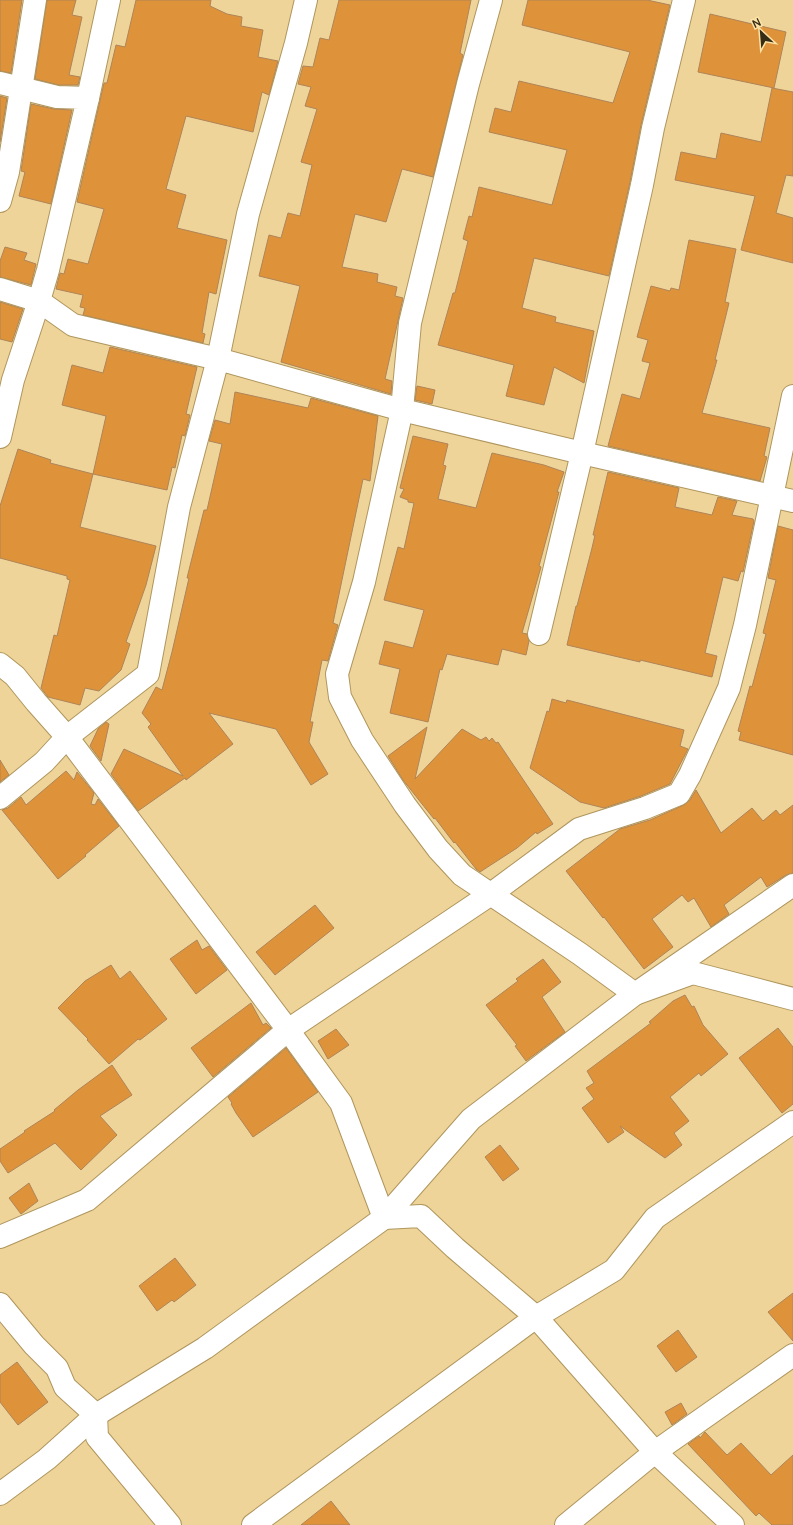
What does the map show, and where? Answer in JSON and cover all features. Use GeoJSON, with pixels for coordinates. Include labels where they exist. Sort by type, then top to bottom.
{"type":"FeatureCollection","features":[{"type":"Feature","properties":{"kind":"street"},"geometry":{"type":"LineString","coordinates":[[0,201],[8,172],[35,0]]}},
{"type":"Feature","properties":{"kind":"street"},"geometry":{"type":"LineString","coordinates":[[0,437],[6,379],[39,302],[88,98],[108,0]]}},
{"type":"Feature","properties":{"kind":"street"},"geometry":{"type":"LineString","coordinates":[[0,798],[44,762],[67,737],[148,674],[179,507],[218,359],[248,214],[294,51],[306,0]]}},
{"type":"Feature","properties":{"kind":"street"},"geometry":{"type":"LineString","coordinates":[[491,0],[466,91],[410,323],[402,410],[364,582],[337,674],[340,697],[362,740],[438,849],[462,875],[580,954],[635,994]]}},
{"type":"Feature","properties":{"kind":"street"},"geometry":{"type":"LineString","coordinates":[[539,634],[582,453],[642,184],[653,128],[684,0]]}},
{"type":"Feature","properties":{"kind":"street"},"geometry":{"type":"LineString","coordinates":[[0,83],[57,97],[88,98]]}},
{"type":"Feature","properties":{"kind":"street"},"geometry":{"type":"LineString","coordinates":[[0,289],[39,302],[73,325],[218,359],[402,410],[793,501]]}},
{"type":"Feature","properties":{"kind":"street"},"geometry":{"type":"LineString","coordinates":[[0,1237],[87,1200],[288,1030],[491,894],[579,829],[645,808],[678,794],[690,775],[729,688],[745,625],[793,396]]}},
{"type":"Feature","properties":{"kind":"street"},"geometry":{"type":"LineString","coordinates":[[0,664],[16,676],[36,702],[67,737],[288,1030],[341,1103],[384,1218]]}},
{"type":"Feature","properties":{"kind":"street"},"geometry":{"type":"LineString","coordinates":[[0,1494],[47,1459],[96,1415],[205,1348],[384,1218],[471,1119],[635,994],[793,885]]}},
{"type":"Feature","properties":{"kind":"street"},"geometry":{"type":"LineString","coordinates":[[635,994],[693,973],[793,999]]}},
{"type":"Feature","properties":{"kind":"street"},"geometry":{"type":"LineString","coordinates":[[252,1525],[536,1317],[614,1270],[655,1218],[793,1122]]}},
{"type":"Feature","properties":{"kind":"street"},"geometry":{"type":"LineString","coordinates":[[384,1218],[422,1216],[455,1248],[536,1317],[655,1452],[733,1525]]}},
{"type":"Feature","properties":{"kind":"street"},"geometry":{"type":"LineString","coordinates":[[0,1304],[34,1346],[57,1368],[65,1387],[96,1415],[97,1437],[170,1525]]}},
{"type":"Feature","properties":{"kind":"street"},"geometry":{"type":"LineString","coordinates":[[566,1525],[655,1452],[793,1355]]}},
{"type":"Feature","properties":{"kind":"building"},"geometry":{"type":"Polygon","coordinates":[[[0,0],[22,0],[11,73],[0,71],[0,0]]]}},
{"type":"Feature","properties":{"kind":"building"},"geometry":{"type":"Polygon","coordinates":[[[47,0],[76,0],[72,15],[82,17],[69,75],[80,77],[78,85],[59,85],[35,79],[47,0]]]}},
{"type":"Feature","properties":{"kind":"building"},"geometry":{"type":"Polygon","coordinates":[[[136,0],[211,0],[210,6],[227,14],[242,17],[241,26],[263,30],[258,57],[278,61],[269,95],[262,92],[253,132],[186,116],[166,189],[186,195],[177,228],[227,240],[216,294],[209,292],[202,333],[205,334],[203,343],[83,315],[85,308],[80,307],[83,295],[56,289],[60,273],[64,274],[68,259],[88,264],[104,209],[77,202],[104,83],[107,83],[116,45],[125,47],[136,0]]]}},
{"type":"Feature","properties":{"kind":"building"},"geometry":{"type":"Polygon","coordinates":[[[339,0],[471,0],[460,53],[463,55],[433,177],[402,169],[386,222],[355,214],[342,267],[378,274],[377,282],[397,287],[395,296],[403,298],[385,379],[392,381],[391,394],[281,362],[300,286],[259,276],[269,235],[281,238],[288,213],[300,216],[312,165],[301,162],[317,109],[305,106],[311,87],[298,84],[303,66],[313,67],[320,38],[329,40],[339,0]]]}},
{"type":"Feature","properties":{"kind":"building"},"geometry":{"type":"Polygon","coordinates":[[[528,0],[647,0],[670,5],[641,125],[609,276],[534,258],[522,308],[556,317],[555,322],[594,331],[584,383],[554,367],[544,405],[506,396],[514,365],[438,345],[453,293],[455,293],[468,241],[463,239],[469,216],[472,217],[479,187],[552,205],[567,150],[489,132],[495,108],[511,112],[519,81],[613,103],[630,52],[522,25],[528,0]]]}},
{"type":"Feature","properties":{"kind":"building"},"geometry":{"type":"Polygon","coordinates":[[[710,14],[786,32],[774,88],[698,72],[710,14]]]}},
{"type":"Feature","properties":{"kind":"building"},"geometry":{"type":"Polygon","coordinates":[[[772,88],[793,92],[793,176],[786,175],[776,213],[793,218],[793,263],[741,250],[755,196],[675,180],[681,152],[716,159],[721,133],[761,142],[772,88]]]}},
{"type":"Feature","properties":{"kind":"building"},"geometry":{"type":"Polygon","coordinates":[[[0,96],[7,98],[0,142],[0,96]]]}},
{"type":"Feature","properties":{"kind":"building"},"geometry":{"type":"Polygon","coordinates":[[[31,104],[54,109],[72,110],[51,204],[19,196],[25,172],[21,171],[31,104]]]}},
{"type":"Feature","properties":{"kind":"building"},"geometry":{"type":"Polygon","coordinates":[[[689,240],[736,249],[725,302],[729,303],[715,360],[717,360],[702,413],[770,428],[764,456],[767,457],[760,481],[608,446],[622,394],[640,399],[650,363],[642,361],[648,340],[637,337],[651,286],[670,291],[671,288],[679,290],[689,240]]]}},
{"type":"Feature","properties":{"kind":"building"},"geometry":{"type":"Polygon","coordinates":[[[5,247],[27,253],[24,260],[36,264],[31,285],[0,277],[0,261],[5,247]]]}},
{"type":"Feature","properties":{"kind":"building"},"geometry":{"type":"Polygon","coordinates":[[[0,302],[23,309],[12,342],[0,339],[0,302]]]}},
{"type":"Feature","properties":{"kind":"building"},"geometry":{"type":"Polygon","coordinates":[[[110,347],[197,367],[186,414],[190,415],[185,436],[182,435],[175,468],[172,467],[167,490],[93,474],[106,416],[62,405],[72,365],[103,373],[110,347]]]}},
{"type":"Feature","properties":{"kind":"building"},"geometry":{"type":"Polygon","coordinates":[[[417,386],[435,390],[432,404],[415,400],[417,386]]]}},
{"type":"Feature","properties":{"kind":"building"},"geometry":{"type":"Polygon","coordinates":[[[235,392],[308,408],[311,398],[378,416],[370,481],[363,479],[333,623],[338,625],[328,661],[322,660],[310,722],[313,722],[309,742],[328,774],[311,785],[276,729],[209,713],[233,744],[186,780],[185,778],[138,811],[111,774],[124,749],[183,776],[148,727],[151,724],[142,713],[156,687],[162,690],[189,578],[187,578],[204,510],[207,510],[222,444],[209,441],[215,420],[230,424],[235,392]]]}},
{"type":"Feature","properties":{"kind":"building"},"geometry":{"type":"Polygon","coordinates":[[[413,436],[448,444],[443,465],[446,466],[438,499],[476,508],[492,453],[544,465],[564,472],[557,492],[559,492],[539,566],[541,567],[522,633],[527,634],[529,641],[526,655],[502,649],[498,665],[447,654],[442,670],[440,669],[428,722],[390,713],[400,669],[379,664],[385,641],[413,648],[424,610],[384,600],[398,547],[404,549],[414,503],[408,502],[408,500],[400,497],[404,489],[400,488],[413,436]]]}},
{"type":"Feature","properties":{"kind":"building"},"geometry":{"type":"Polygon","coordinates":[[[18,449],[51,460],[50,463],[93,474],[80,527],[156,546],[146,585],[126,642],[130,644],[121,670],[99,691],[85,688],[80,705],[48,697],[41,688],[54,635],[57,636],[70,580],[67,579],[67,576],[0,558],[0,506],[18,449]]]}},
{"type":"Feature","properties":{"kind":"building"},"geometry":{"type":"Polygon","coordinates":[[[608,472],[679,488],[675,507],[712,515],[718,497],[737,501],[732,515],[753,519],[754,521],[743,572],[741,571],[738,581],[723,577],[705,653],[717,656],[712,677],[567,645],[592,548],[595,535],[593,535],[608,472]]]}},
{"type":"Feature","properties":{"kind":"building"},"geometry":{"type":"Polygon","coordinates":[[[778,526],[793,530],[793,755],[739,740],[741,732],[738,731],[750,686],[752,687],[766,634],[763,633],[776,580],[768,578],[778,526]]]}},
{"type":"Feature","properties":{"kind":"building"},"geometry":{"type":"Polygon","coordinates":[[[552,699],[566,703],[567,700],[684,730],[680,746],[688,749],[670,784],[641,796],[604,808],[580,802],[530,768],[552,699]]]}},
{"type":"Feature","properties":{"kind":"building"},"geometry":{"type":"Polygon","coordinates":[[[106,722],[109,724],[101,761],[90,746],[98,729],[106,722]]]}},
{"type":"Feature","properties":{"kind":"building"},"geometry":{"type":"Polygon","coordinates":[[[427,727],[415,779],[462,729],[481,740],[486,737],[489,741],[492,738],[496,743],[498,742],[553,824],[537,834],[536,832],[517,848],[480,872],[476,869],[403,780],[388,756],[427,727]]]}},
{"type":"Feature","properties":{"kind":"building"},"geometry":{"type":"Polygon","coordinates":[[[0,760],[9,775],[0,782],[0,760]]]}},
{"type":"Feature","properties":{"kind":"building"},"geometry":{"type":"Polygon","coordinates":[[[66,771],[74,780],[77,772],[94,793],[91,804],[95,805],[98,799],[119,826],[58,879],[2,810],[8,808],[21,797],[26,805],[66,771]]]}},
{"type":"Feature","properties":{"kind":"building"},"geometry":{"type":"Polygon","coordinates":[[[696,790],[721,833],[752,808],[763,821],[776,810],[780,815],[793,805],[793,873],[786,875],[767,887],[761,877],[724,905],[729,914],[711,927],[694,898],[688,902],[682,895],[652,919],[673,947],[644,969],[566,871],[620,829],[650,820],[684,805],[690,800],[696,790]]]}},
{"type":"Feature","properties":{"kind":"building"},"geometry":{"type":"Polygon","coordinates":[[[315,905],[334,928],[275,975],[256,952],[315,905]]]}},
{"type":"Feature","properties":{"kind":"building"},"geometry":{"type":"Polygon","coordinates":[[[197,940],[202,950],[209,946],[227,970],[196,994],[170,959],[197,940]]]}},
{"type":"Feature","properties":{"kind":"building"},"geometry":{"type":"Polygon","coordinates":[[[543,959],[561,982],[542,997],[565,1032],[526,1061],[515,1046],[517,1045],[486,1005],[518,981],[516,979],[543,959]]]}},
{"type":"Feature","properties":{"kind":"building"},"geometry":{"type":"Polygon","coordinates":[[[111,965],[120,979],[130,971],[167,1019],[140,1040],[138,1039],[109,1064],[87,1040],[88,1039],[58,1008],[85,981],[111,965]]]}},
{"type":"Feature","properties":{"kind":"building"},"geometry":{"type":"Polygon","coordinates":[[[685,995],[692,1007],[694,1006],[703,1025],[728,1054],[701,1076],[699,1073],[670,1097],[689,1121],[674,1133],[682,1145],[665,1158],[620,1126],[624,1132],[608,1143],[582,1108],[594,1099],[586,1088],[594,1083],[587,1071],[651,1023],[649,1022],[673,1001],[685,995]]]}},
{"type":"Feature","properties":{"kind":"building"},"geometry":{"type":"Polygon","coordinates":[[[251,1003],[263,1025],[266,1023],[271,1028],[213,1077],[191,1048],[251,1003]]]}},
{"type":"Feature","properties":{"kind":"building"},"geometry":{"type":"Polygon","coordinates":[[[778,1028],[793,1047],[793,1104],[782,1113],[739,1058],[778,1028]]]}},
{"type":"Feature","properties":{"kind":"building"},"geometry":{"type":"Polygon","coordinates":[[[336,1029],[349,1045],[328,1059],[318,1041],[336,1029]]]}},
{"type":"Feature","properties":{"kind":"building"},"geometry":{"type":"Polygon","coordinates":[[[286,1048],[318,1092],[253,1137],[236,1113],[228,1097],[286,1048]]]}},
{"type":"Feature","properties":{"kind":"building"},"geometry":{"type":"Polygon","coordinates":[[[112,1065],[132,1095],[100,1116],[117,1135],[81,1170],[55,1143],[8,1173],[0,1161],[0,1149],[55,1111],[54,1110],[78,1090],[112,1065]]]}},
{"type":"Feature","properties":{"kind":"building"},"geometry":{"type":"Polygon","coordinates":[[[500,1145],[519,1169],[503,1181],[485,1157],[500,1145]]]}},
{"type":"Feature","properties":{"kind":"building"},"geometry":{"type":"Polygon","coordinates":[[[29,1183],[38,1201],[21,1214],[9,1198],[29,1183]]]}},
{"type":"Feature","properties":{"kind":"building"},"geometry":{"type":"Polygon","coordinates":[[[175,1258],[196,1285],[174,1302],[172,1300],[157,1311],[139,1286],[175,1258]]]}},
{"type":"Feature","properties":{"kind":"building"},"geometry":{"type":"Polygon","coordinates":[[[793,1293],[793,1341],[768,1312],[793,1293]]]}},
{"type":"Feature","properties":{"kind":"building"},"geometry":{"type":"Polygon","coordinates":[[[678,1330],[697,1357],[676,1372],[657,1346],[678,1330]]]}},
{"type":"Feature","properties":{"kind":"building"},"geometry":{"type":"Polygon","coordinates":[[[17,1362],[48,1402],[18,1425],[0,1402],[0,1375],[17,1362]]]}},
{"type":"Feature","properties":{"kind":"building"},"geometry":{"type":"Polygon","coordinates":[[[681,1403],[687,1414],[672,1425],[665,1412],[681,1403]]]}},
{"type":"Feature","properties":{"kind":"building"},"geometry":{"type":"Polygon","coordinates":[[[705,1432],[727,1455],[741,1443],[771,1475],[793,1455],[793,1525],[772,1525],[759,1513],[756,1516],[688,1444],[699,1436],[700,1438],[705,1432]]]}},
{"type":"Feature","properties":{"kind":"building"},"geometry":{"type":"Polygon","coordinates":[[[331,1501],[350,1525],[301,1525],[331,1501]]]}}]}
